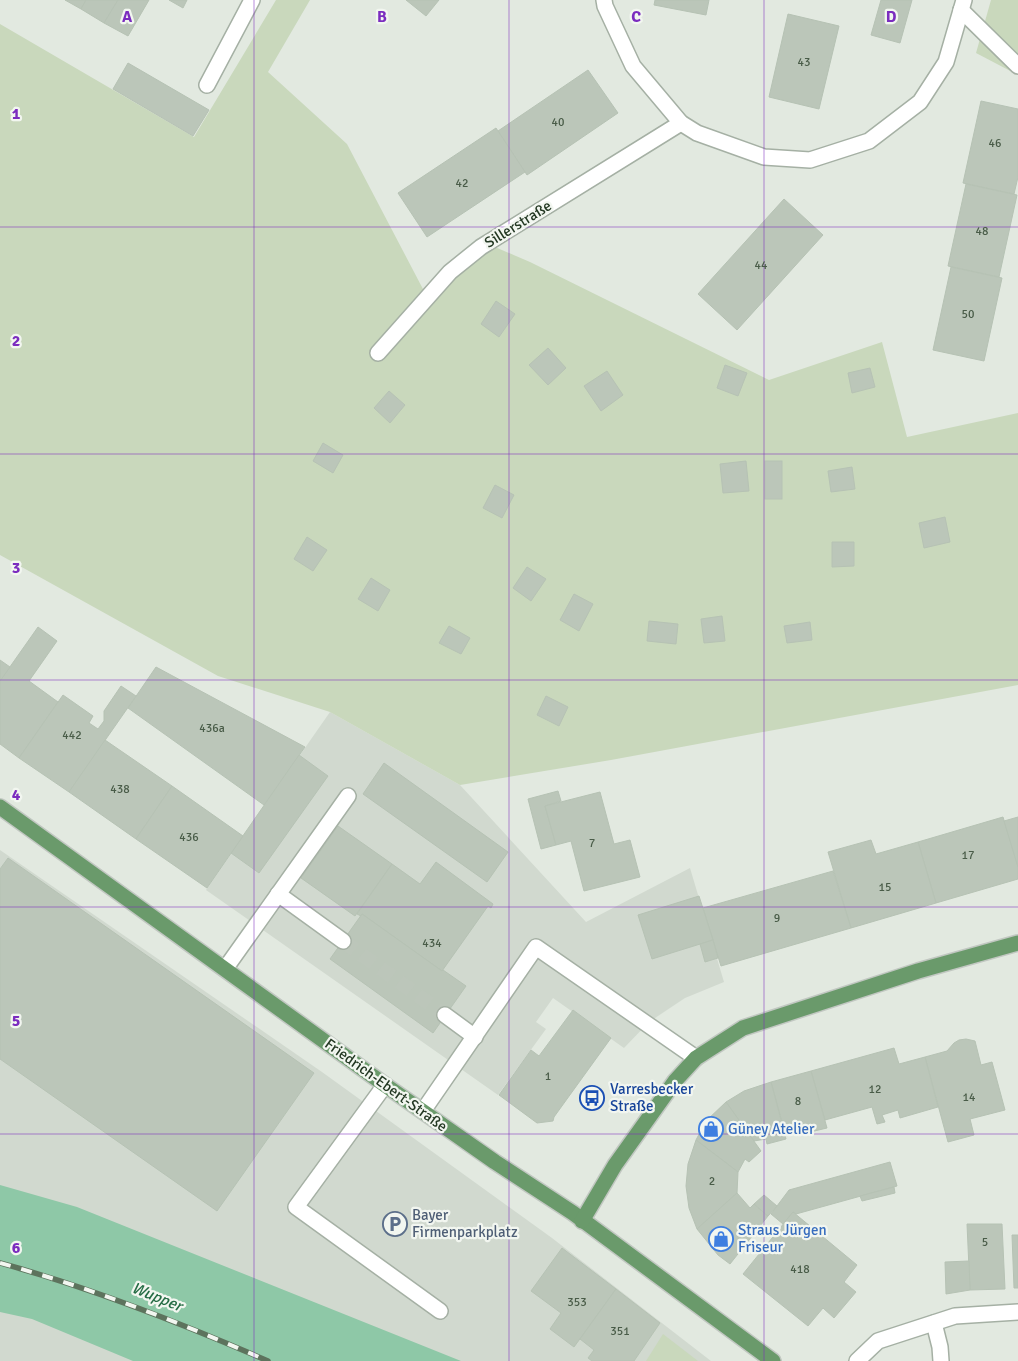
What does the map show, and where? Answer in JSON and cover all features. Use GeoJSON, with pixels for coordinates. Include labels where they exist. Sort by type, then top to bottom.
{"type":"FeatureCollection","features":[{"type":"Feature","properties":{"kind":"main road","name":"Friedrich-Ebert-Straße"},"geometry":{"type":"LineString","coordinates":[[0,808],[386,1085],[582,1221],[773,1361]]}},
{"type":"Feature","properties":{"kind":"main road"},"geometry":{"type":"LineString","coordinates":[[582,1221],[615,1165],[675,1081],[696,1058],[743,1028],[918,971],[1018,942]]}},
{"type":"Feature","properties":{"kind":"street"},"geometry":{"type":"LineString","coordinates":[[207,85],[252,0]]}},
{"type":"Feature","properties":{"kind":"street"},"geometry":{"type":"LineString","coordinates":[[604,0],[633,66],[681,123],[697,133],[764,157],[810,160],[869,141],[920,102],[946,62],[963,5]]}},
{"type":"Feature","properties":{"kind":"street"},"geometry":{"type":"LineString","coordinates":[[963,5],[1018,66]]}},
{"type":"Feature","properties":{"kind":"street","name":"Sillerstraße"},"geometry":{"type":"LineString","coordinates":[[378,353],[450,272],[481,247],[681,123]]}},
{"type":"Feature","properties":{"kind":"street"},"geometry":{"type":"LineString","coordinates":[[225,969],[348,796]]}},
{"type":"Feature","properties":{"kind":"street"},"geometry":{"type":"LineString","coordinates":[[278,894],[343,941]]}},
{"type":"Feature","properties":{"kind":"street"},"geometry":{"type":"LineString","coordinates":[[423,1111],[536,947],[696,1058]]}},
{"type":"Feature","properties":{"kind":"street"},"geometry":{"type":"LineString","coordinates":[[445,1015],[475,1037]]}},
{"type":"Feature","properties":{"kind":"street"},"geometry":{"type":"LineString","coordinates":[[386,1085],[296,1207],[440,1311]]}},
{"type":"Feature","properties":{"kind":"street"},"geometry":{"type":"LineString","coordinates":[[857,1361],[878,1341],[955,1316],[1018,1312]]}},
{"type":"Feature","properties":{"kind":"street"},"geometry":{"type":"LineString","coordinates":[[934,1323],[940,1346],[941,1361]]}},
{"type":"Feature","properties":{"kind":"shaded area"},"geometry":{"type":"Polygon","coordinates":[[[276,0],[310,0],[268,72],[347,144],[424,291],[481,241],[530,262],[769,380],[882,342],[907,437],[1018,413],[1018,685],[611,760],[460,785],[330,712],[218,676],[0,555],[0,24],[194,137],[276,0]]]}},
{"type":"Feature","properties":{"kind":"shaded area"},"geometry":{"type":"Polygon","coordinates":[[[991,0],[1018,0],[1018,75],[976,53],[991,0]]]}},
{"type":"Feature","properties":{"kind":"shaded area"},"geometry":{"type":"Polygon","coordinates":[[[330,712],[460,785],[586,922],[690,868],[724,982],[685,998],[649,1022],[624,1048],[553,998],[536,1022],[546,1029],[498,1095],[206,890],[330,712]]]}},
{"type":"Feature","properties":{"kind":"shaded area"},"geometry":{"type":"Polygon","coordinates":[[[0,850],[322,1072],[552,1238],[711,1361],[0,1361],[0,850]]]}},
{"type":"Feature","properties":{"kind":"shaded area"},"geometry":{"type":"Polygon","coordinates":[[[663,1334],[698,1361],[646,1361],[663,1334]]]}},
{"type":"Feature","properties":{"kind":"water","name":"Wupper"},"geometry":{"type":"Polygon","coordinates":[[[0,1185],[77,1207],[461,1361],[133,1361],[32,1319],[0,1312],[0,1185]]]}},
{"type":"Feature","properties":{"kind":"building"},"geometry":{"type":"Polygon","coordinates":[[[65,0],[86,0],[81,9],[65,0]]]}},
{"type":"Feature","properties":{"kind":"building"},"geometry":{"type":"Polygon","coordinates":[[[86,0],[118,0],[104,23],[81,9],[86,0]]]}},
{"type":"Feature","properties":{"kind":"building"},"geometry":{"type":"Polygon","coordinates":[[[118,0],[149,0],[128,36],[104,23],[118,0]]]}},
{"type":"Feature","properties":{"kind":"building"},"geometry":{"type":"Polygon","coordinates":[[[169,0],[187,0],[183,8],[169,0]]]}},
{"type":"Feature","properties":{"kind":"building"},"geometry":{"type":"Polygon","coordinates":[[[406,0],[439,0],[426,16],[406,0]]]}},
{"type":"Feature","properties":{"kind":"building"},"geometry":{"type":"Polygon","coordinates":[[[655,0],[709,0],[706,15],[654,5],[655,0]]]}},
{"type":"Feature","properties":{"kind":"building"},"geometry":{"type":"Polygon","coordinates":[[[881,0],[912,0],[900,43],[871,35],[881,0]]]}},
{"type":"Feature","properties":{"kind":"building"},"geometry":{"type":"Polygon","coordinates":[[[788,14],[839,26],[819,109],[769,97],[788,14]]]}},
{"type":"Feature","properties":{"kind":"building"},"geometry":{"type":"Polygon","coordinates":[[[128,63],[209,110],[193,136],[113,89],[128,63]]]}},
{"type":"Feature","properties":{"kind":"building"},"geometry":{"type":"Polygon","coordinates":[[[588,70],[618,113],[527,175],[498,131],[588,70]]]}},
{"type":"Feature","properties":{"kind":"building"},"geometry":{"type":"Polygon","coordinates":[[[981,101],[1018,109],[1018,177],[1014,194],[963,183],[981,101]]]}},
{"type":"Feature","properties":{"kind":"building"},"geometry":{"type":"Polygon","coordinates":[[[496,128],[525,172],[427,237],[398,193],[496,128]]]}},
{"type":"Feature","properties":{"kind":"building"},"geometry":{"type":"Polygon","coordinates":[[[966,184],[1017,195],[999,277],[948,266],[966,184]]]}},
{"type":"Feature","properties":{"kind":"building"},"geometry":{"type":"Polygon","coordinates":[[[784,199],[823,235],[737,330],[698,294],[784,199]]]}},
{"type":"Feature","properties":{"kind":"building"},"geometry":{"type":"Polygon","coordinates":[[[951,267],[1002,278],[984,361],[933,350],[951,267]]]}},
{"type":"Feature","properties":{"kind":"building"},"geometry":{"type":"Polygon","coordinates":[[[496,301],[515,314],[499,337],[481,324],[496,301]]]}},
{"type":"Feature","properties":{"kind":"building"},"geometry":{"type":"Polygon","coordinates":[[[548,348],[566,368],[548,385],[529,365],[548,348]]]}},
{"type":"Feature","properties":{"kind":"building"},"geometry":{"type":"Polygon","coordinates":[[[725,365],[747,373],[738,396],[717,388],[725,365]]]}},
{"type":"Feature","properties":{"kind":"building"},"geometry":{"type":"Polygon","coordinates":[[[870,368],[875,387],[852,393],[848,373],[870,368]]]}},
{"type":"Feature","properties":{"kind":"building"},"geometry":{"type":"Polygon","coordinates":[[[607,371],[623,395],[601,411],[584,386],[607,371]]]}},
{"type":"Feature","properties":{"kind":"building"},"geometry":{"type":"Polygon","coordinates":[[[389,391],[405,405],[390,423],[374,408],[389,391]]]}},
{"type":"Feature","properties":{"kind":"building"},"geometry":{"type":"Polygon","coordinates":[[[323,443],[343,455],[333,473],[313,461],[323,443]]]}},
{"type":"Feature","properties":{"kind":"building"},"geometry":{"type":"Polygon","coordinates":[[[746,461],[749,491],[723,493],[720,464],[746,461]]]}},
{"type":"Feature","properties":{"kind":"building"},"geometry":{"type":"Polygon","coordinates":[[[765,461],[782,461],[782,499],[765,499],[765,461]]]}},
{"type":"Feature","properties":{"kind":"building"},"geometry":{"type":"Polygon","coordinates":[[[852,467],[855,489],[831,492],[828,471],[852,467]]]}},
{"type":"Feature","properties":{"kind":"building"},"geometry":{"type":"Polygon","coordinates":[[[495,485],[514,495],[502,518],[483,508],[495,485]]]}},
{"type":"Feature","properties":{"kind":"building"},"geometry":{"type":"Polygon","coordinates":[[[945,517],[950,542],[924,548],[919,523],[945,517]]]}},
{"type":"Feature","properties":{"kind":"building"},"geometry":{"type":"Polygon","coordinates":[[[307,537],[327,550],[313,571],[294,559],[307,537]]]}},
{"type":"Feature","properties":{"kind":"building"},"geometry":{"type":"Polygon","coordinates":[[[832,542],[854,542],[854,566],[832,567],[832,542]]]}},
{"type":"Feature","properties":{"kind":"building"},"geometry":{"type":"Polygon","coordinates":[[[527,567],[546,579],[531,601],[513,588],[527,567]]]}},
{"type":"Feature","properties":{"kind":"building"},"geometry":{"type":"Polygon","coordinates":[[[371,578],[390,590],[378,611],[358,599],[371,578]]]}},
{"type":"Feature","properties":{"kind":"building"},"geometry":{"type":"Polygon","coordinates":[[[574,594],[593,604],[579,631],[560,620],[574,594]]]}},
{"type":"Feature","properties":{"kind":"building"},"geometry":{"type":"Polygon","coordinates":[[[722,616],[725,641],[704,643],[701,619],[722,616]]]}},
{"type":"Feature","properties":{"kind":"building"},"geometry":{"type":"Polygon","coordinates":[[[649,621],[678,624],[676,644],[647,641],[649,621]]]}},
{"type":"Feature","properties":{"kind":"building"},"geometry":{"type":"Polygon","coordinates":[[[810,622],[812,640],[787,643],[784,626],[810,622]]]}},
{"type":"Feature","properties":{"kind":"building"},"geometry":{"type":"Polygon","coordinates":[[[449,626],[470,638],[461,654],[439,643],[449,626]]]}},
{"type":"Feature","properties":{"kind":"building"},"geometry":{"type":"Polygon","coordinates":[[[38,627],[57,641],[29,681],[58,702],[19,758],[0,744],[0,681],[38,627]]]}},
{"type":"Feature","properties":{"kind":"building"},"geometry":{"type":"Polygon","coordinates":[[[0,660],[10,667],[0,681],[0,660]]]}},
{"type":"Feature","properties":{"kind":"building"},"geometry":{"type":"Polygon","coordinates":[[[156,667],[305,747],[264,805],[128,708],[156,667]]]}},
{"type":"Feature","properties":{"kind":"building"},"geometry":{"type":"Polygon","coordinates":[[[121,686],[136,696],[69,792],[19,758],[63,695],[93,716],[89,723],[98,729],[104,721],[104,711],[121,686]]]}},
{"type":"Feature","properties":{"kind":"building"},"geometry":{"type":"Polygon","coordinates":[[[546,696],[568,707],[559,726],[537,715],[546,696]]]}},
{"type":"Feature","properties":{"kind":"building"},"geometry":{"type":"Polygon","coordinates":[[[105,740],[172,786],[136,839],[69,792],[105,740]]]}},
{"type":"Feature","properties":{"kind":"building"},"geometry":{"type":"Polygon","coordinates":[[[299,755],[328,776],[259,873],[231,853],[299,755]]]}},
{"type":"Feature","properties":{"kind":"building"},"geometry":{"type":"Polygon","coordinates":[[[384,763],[508,852],[487,882],[363,794],[384,763]]]}},
{"type":"Feature","properties":{"kind":"building"},"geometry":{"type":"Polygon","coordinates":[[[172,786],[243,836],[207,888],[136,839],[172,786]]]}},
{"type":"Feature","properties":{"kind":"building"},"geometry":{"type":"Polygon","coordinates":[[[558,791],[561,801],[545,806],[556,845],[541,849],[528,799],[558,791]]]}},
{"type":"Feature","properties":{"kind":"building"},"geometry":{"type":"Polygon","coordinates":[[[600,792],[614,844],[630,840],[640,877],[584,891],[571,841],[556,845],[545,806],[600,792]]]}},
{"type":"Feature","properties":{"kind":"building"},"geometry":{"type":"Polygon","coordinates":[[[1003,817],[1018,867],[1018,879],[936,903],[918,842],[1003,817]]]}},
{"type":"Feature","properties":{"kind":"building"},"geometry":{"type":"Polygon","coordinates":[[[1018,817],[1018,867],[1004,821],[1018,817]]]}},
{"type":"Feature","properties":{"kind":"building"},"geometry":{"type":"Polygon","coordinates":[[[338,826],[392,864],[355,916],[301,878],[338,826]]]}},
{"type":"Feature","properties":{"kind":"building"},"geometry":{"type":"Polygon","coordinates":[[[871,840],[876,854],[918,842],[936,903],[851,928],[828,852],[871,840]]]}},
{"type":"Feature","properties":{"kind":"building"},"geometry":{"type":"Polygon","coordinates":[[[8,858],[314,1073],[217,1211],[0,1059],[0,869],[8,858]]]}},
{"type":"Feature","properties":{"kind":"building"},"geometry":{"type":"Polygon","coordinates":[[[436,862],[493,904],[491,908],[488,906],[442,971],[362,914],[361,916],[357,914],[392,864],[420,884],[436,862]]]}},
{"type":"Feature","properties":{"kind":"building"},"geometry":{"type":"Polygon","coordinates":[[[833,871],[851,928],[721,966],[703,908],[833,871]]]}},
{"type":"Feature","properties":{"kind":"building"},"geometry":{"type":"Polygon","coordinates":[[[699,896],[713,940],[652,959],[638,915],[699,896]]]}},
{"type":"Feature","properties":{"kind":"building"},"geometry":{"type":"Polygon","coordinates":[[[362,914],[466,986],[433,1033],[330,959],[362,914]]]}},
{"type":"Feature","properties":{"kind":"building"},"geometry":{"type":"Polygon","coordinates":[[[713,940],[718,958],[705,962],[700,944],[713,940]]]}},
{"type":"Feature","properties":{"kind":"building"},"geometry":{"type":"Polygon","coordinates":[[[573,1010],[611,1038],[553,1121],[537,1123],[499,1095],[531,1050],[539,1056],[573,1010]]]}},
{"type":"Feature","properties":{"kind":"building"},"geometry":{"type":"Polygon","coordinates":[[[966,1039],[975,1041],[981,1065],[992,1062],[1005,1110],[970,1119],[974,1135],[948,1142],[925,1057],[947,1051],[954,1043],[966,1039]]]}},
{"type":"Feature","properties":{"kind":"building"},"geometry":{"type":"Polygon","coordinates":[[[894,1048],[899,1064],[925,1057],[938,1107],[900,1118],[898,1110],[882,1115],[885,1122],[877,1124],[872,1107],[825,1120],[811,1071],[894,1048]]]}},
{"type":"Feature","properties":{"kind":"building"},"geometry":{"type":"Polygon","coordinates":[[[811,1071],[827,1128],[806,1133],[805,1128],[785,1133],[771,1082],[811,1071]]]}},
{"type":"Feature","properties":{"kind":"building"},"geometry":{"type":"Polygon","coordinates":[[[771,1082],[786,1139],[767,1144],[766,1139],[754,1141],[726,1102],[744,1091],[771,1082]]]}},
{"type":"Feature","properties":{"kind":"building"},"geometry":{"type":"Polygon","coordinates":[[[726,1102],[761,1151],[749,1162],[745,1159],[738,1172],[696,1140],[706,1121],[726,1102]]]}},
{"type":"Feature","properties":{"kind":"building"},"geometry":{"type":"Polygon","coordinates":[[[696,1140],[738,1172],[737,1193],[697,1229],[689,1208],[686,1186],[688,1164],[696,1140]]]}},
{"type":"Feature","properties":{"kind":"building"},"geometry":{"type":"Polygon","coordinates":[[[890,1162],[897,1186],[796,1214],[793,1212],[783,1224],[771,1214],[789,1190],[890,1162]]]}},
{"type":"Feature","properties":{"kind":"building"},"geometry":{"type":"Polygon","coordinates":[[[894,1187],[895,1193],[862,1201],[860,1196],[894,1187]]]}},
{"type":"Feature","properties":{"kind":"building"},"geometry":{"type":"Polygon","coordinates":[[[737,1193],[750,1208],[754,1204],[768,1216],[730,1264],[718,1255],[697,1229],[737,1193]]]}},
{"type":"Feature","properties":{"kind":"building"},"geometry":{"type":"Polygon","coordinates":[[[764,1195],[777,1206],[768,1216],[754,1204],[764,1195]]]}},
{"type":"Feature","properties":{"kind":"building"},"geometry":{"type":"Polygon","coordinates":[[[793,1212],[857,1265],[844,1282],[856,1292],[834,1318],[823,1308],[808,1326],[743,1274],[793,1212]]]}},
{"type":"Feature","properties":{"kind":"building"},"geometry":{"type":"Polygon","coordinates":[[[967,1224],[1002,1224],[1005,1289],[970,1290],[967,1224]]]}},
{"type":"Feature","properties":{"kind":"building"},"geometry":{"type":"Polygon","coordinates":[[[1012,1235],[1018,1235],[1018,1288],[1014,1288],[1012,1235]]]}},
{"type":"Feature","properties":{"kind":"building"},"geometry":{"type":"Polygon","coordinates":[[[562,1248],[616,1289],[574,1347],[550,1329],[561,1313],[531,1291],[562,1248]]]}},
{"type":"Feature","properties":{"kind":"building"},"geometry":{"type":"Polygon","coordinates":[[[969,1261],[970,1290],[946,1294],[945,1262],[969,1261]]]}},
{"type":"Feature","properties":{"kind":"building"},"geometry":{"type":"Polygon","coordinates":[[[616,1289],[660,1323],[634,1361],[592,1361],[588,1358],[594,1350],[580,1339],[616,1289]]]}},
{"type":"Feature","properties":{"kind":"tunnel"},"geometry":{"type":"LineString","coordinates":[[343,941],[445,1015]]}},
{"type":"Feature","properties":{"kind":"railway"},"geometry":{"type":"LineString","coordinates":[[0,1263],[136,1307],[268,1361]]}},
{"type":"Feature","properties":{"kind":"place","name":"Varresbecker Straße"},"geometry":{"type":"Point","coordinates":[592,1098]}},
{"type":"Feature","properties":{"kind":"place","name":"Güney Atelier"},"geometry":{"type":"Point","coordinates":[711,1129]}},
{"type":"Feature","properties":{"kind":"place","name":"Bayer Firmenparkplatz"},"geometry":{"type":"Point","coordinates":[395,1224]}},
{"type":"Feature","properties":{"kind":"place","name":"Straus Jürgen Friseur"},"geometry":{"type":"Point","coordinates":[721,1239]}}]}
